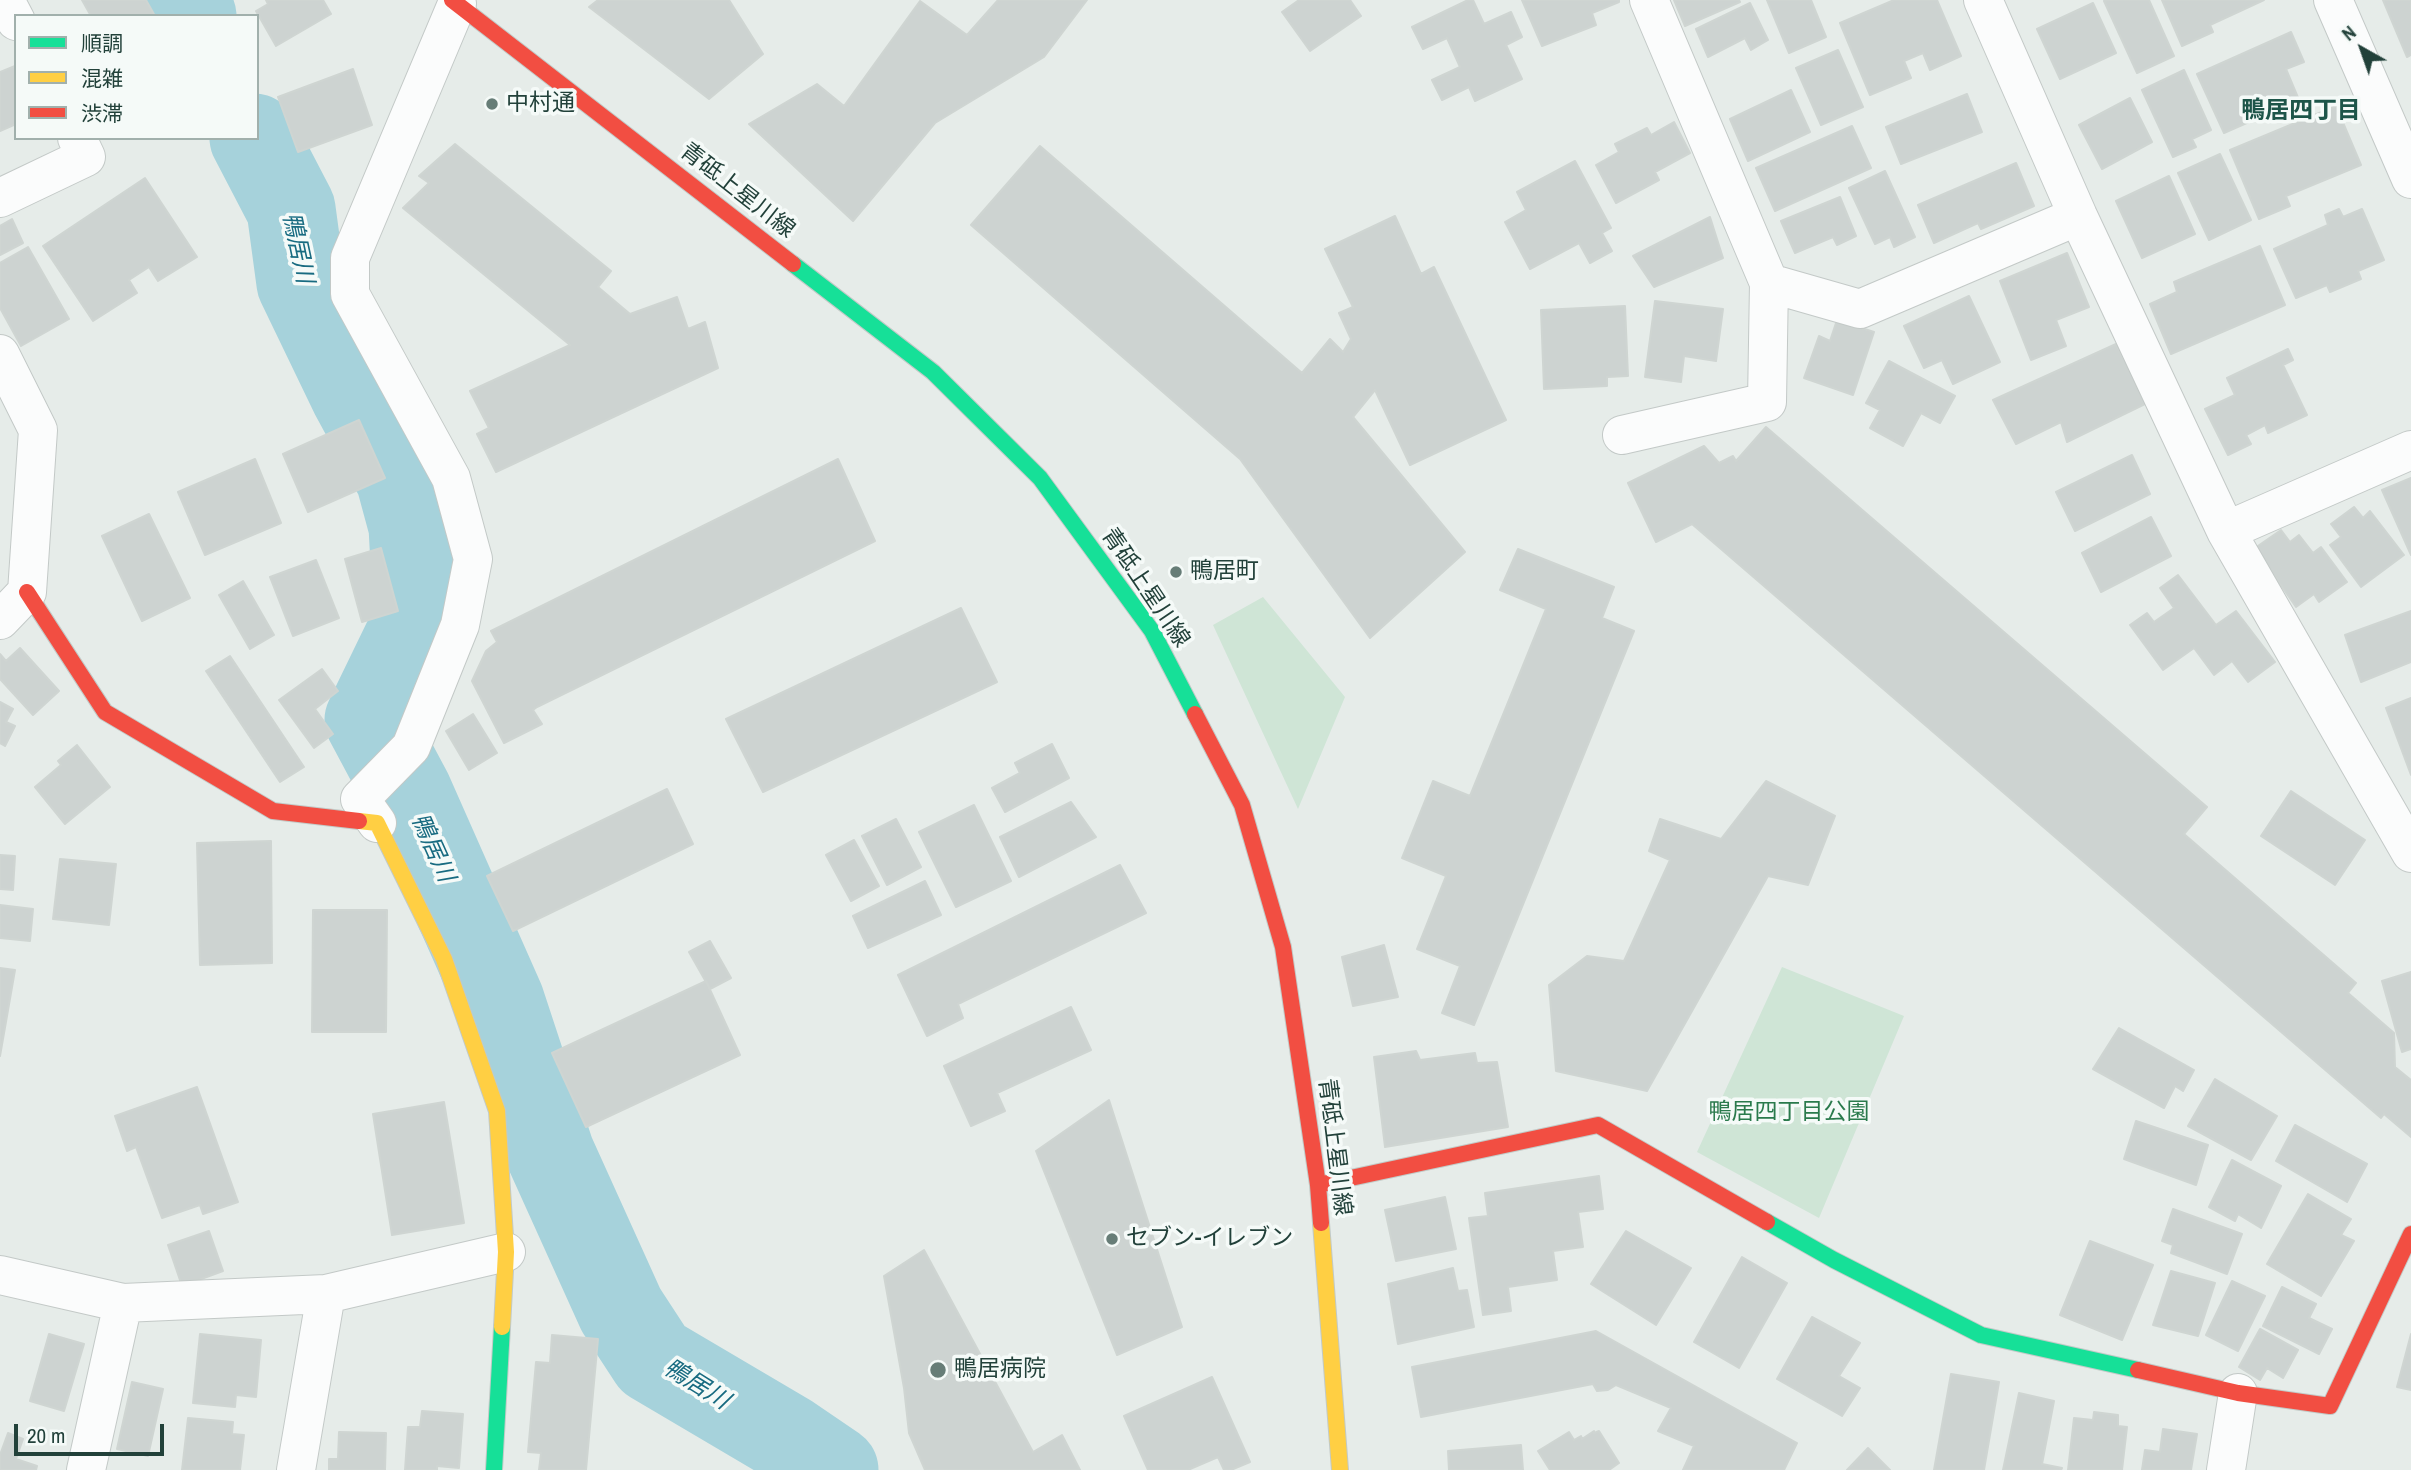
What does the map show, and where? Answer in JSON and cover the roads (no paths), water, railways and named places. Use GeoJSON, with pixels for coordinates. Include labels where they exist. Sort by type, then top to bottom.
{"type":"FeatureCollection","features":[{"type":"Feature","properties":{"kind":"street"},"geometry":{"type":"LineString","coordinates":[[5,0],[14,17]]}},
{"type":"Feature","properties":{"kind":"street"},"geometry":{"type":"LineString","coordinates":[[1622,435],[1767,402],[1769,283],[1649,0]]}},
{"type":"Feature","properties":{"kind":"street"},"geometry":{"type":"LineString","coordinates":[[1983,0],[2078,216],[2226,531],[2408,840]]}},
{"type":"Feature","properties":{"kind":"street"},"geometry":{"type":"LineString","coordinates":[[2333,0],[2411,178]]}},
{"type":"Feature","properties":{"kind":"street"},"geometry":{"type":"LineString","coordinates":[[375,805],[411,747],[460,625],[473,559],[452,478],[350,294],[350,258],[454,2]]}},
{"type":"Feature","properties":{"kind":"street","name":"青砥上星川線"},"geometry":{"type":"LineString","coordinates":[[454,2],[933,372],[1040,478],[1152,631],[1242,805],[1283,947],[1318,1185],[1340,1470]]}},
{"type":"Feature","properties":{"kind":"street"},"geometry":{"type":"LineString","coordinates":[[0,198],[86,157],[78,140]]}},
{"type":"Feature","properties":{"kind":"street"},"geometry":{"type":"LineString","coordinates":[[1769,283],[1860,309],[2078,216]]}},
{"type":"Feature","properties":{"kind":"street"},"geometry":{"type":"LineString","coordinates":[[0,354],[38,430],[27,592],[105,712],[273,811],[375,805]]}},
{"type":"Feature","properties":{"kind":"street"},"geometry":{"type":"LineString","coordinates":[[2226,531],[2411,450]]}},
{"type":"Feature","properties":{"kind":"street"},"geometry":{"type":"LineString","coordinates":[[0,620],[27,592]]}},
{"type":"Feature","properties":{"kind":"street"},"geometry":{"type":"LineString","coordinates":[[375,805],[444,959],[497,1111],[506,1252],[494,1470]]}},
{"type":"Feature","properties":{"kind":"street"},"geometry":{"type":"LineString","coordinates":[[1318,1185],[1598,1125],[1834,1259],[1981,1335],[2238,1393],[2330,1406],[2411,1234]]}},
{"type":"Feature","properties":{"kind":"street"},"geometry":{"type":"LineString","coordinates":[[0,1275],[123,1303],[326,1294],[506,1252]]}},
{"type":"Feature","properties":{"kind":"street"},"geometry":{"type":"LineString","coordinates":[[296,1470],[326,1294]]}},
{"type":"Feature","properties":{"kind":"street"},"geometry":{"type":"LineString","coordinates":[[86,1470],[123,1303]]}},
{"type":"Feature","properties":{"kind":"street"},"geometry":{"type":"LineString","coordinates":[[2226,1470],[2238,1393]]}},
{"type":"Feature","properties":{"kind":"waterway","name":"鴨居川"},"geometry":{"type":"LineString","coordinates":[[184,0],[191,14]]}},
{"type":"Feature","properties":{"kind":"waterway","name":"鴨居川"},"geometry":{"type":"LineString","coordinates":[[255,140],[291,209],[301,283],[354,393],[400,478],[413,526],[418,619],[369,720],[408,793],[500,1001],[550,1153],[621,1310],[653,1359],[787,1438],[834,1470]]}},
{"type":"Feature","properties":{"kind":"place","name":"中村通"},"geometry":{"type":"Point","coordinates":[492,104]}},
{"type":"Feature","properties":{"kind":"place","name":"鴨居町"},"geometry":{"type":"Point","coordinates":[1176,572]}},
{"type":"Feature","properties":{"kind":"place","name":"セブン-イレブン"},"geometry":{"type":"Point","coordinates":[1112,1239]}},
{"type":"Feature","properties":{"kind":"place","name":"鴨居病院"},"geometry":{"type":"Point","coordinates":[938,1370]}},
{"type":"Feature","properties":{"kind":"district","name":"鴨居四丁目"},"geometry":{"type":"Point","coordinates":[2301,112]}},
{"type":"Feature","properties":{"kind":"park label","name":"鴨居四丁目公園"},"geometry":{"type":"Point","coordinates":[1789,1113]}}]}
